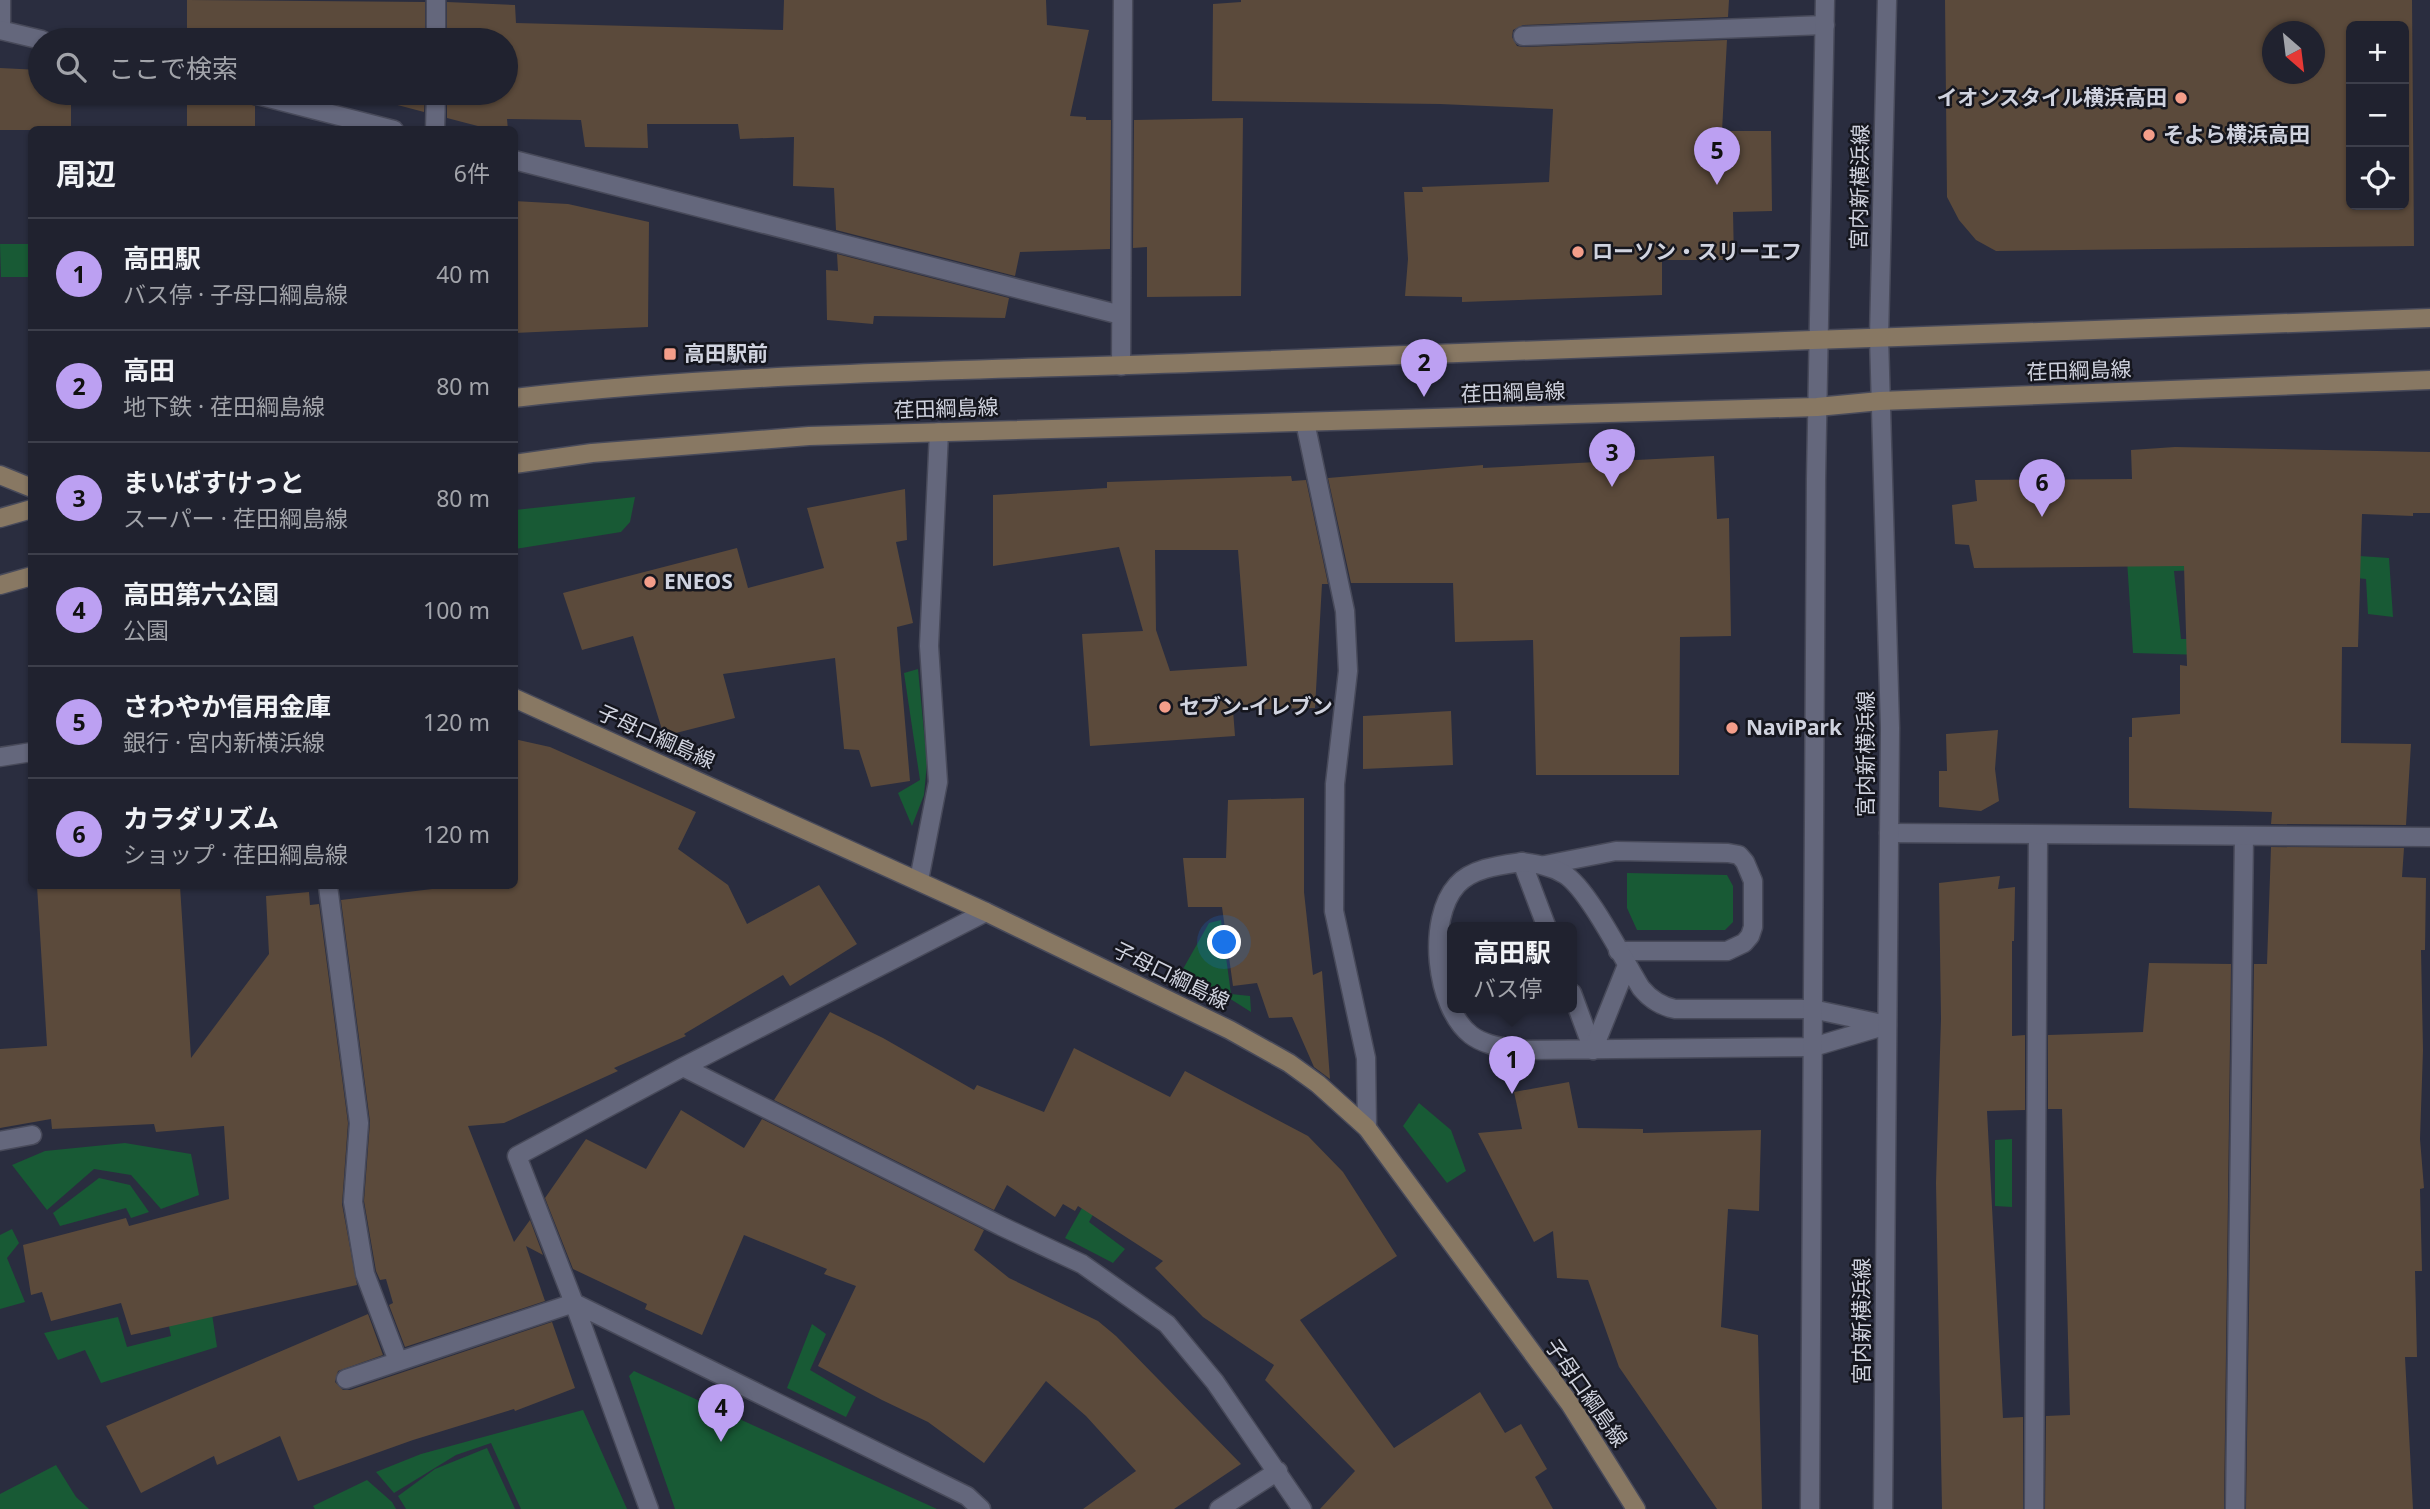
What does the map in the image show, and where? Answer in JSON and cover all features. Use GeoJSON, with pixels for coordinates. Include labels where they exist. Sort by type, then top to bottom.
{"type":"FeatureCollection","features":[{"type":"Feature","properties":{"kind":"main road","name":"荏田綱島線"},"geometry":{"type":"LineString","coordinates":[[518,398],[798,375],[1121,366],[2430,318]]}},
{"type":"Feature","properties":{"kind":"main road","name":"荏田綱島線"},"geometry":{"type":"LineString","coordinates":[[518,463],[592,453],[809,436],[1817,407],[1880,401],[2430,380]]}},
{"type":"Feature","properties":{"kind":"main road"},"geometry":{"type":"LineString","coordinates":[[0,475],[28,486]]}},
{"type":"Feature","properties":{"kind":"main road"},"geometry":{"type":"LineString","coordinates":[[0,518],[28,510]]}},
{"type":"Feature","properties":{"kind":"main road"},"geometry":{"type":"LineString","coordinates":[[0,585],[28,577]]}},
{"type":"Feature","properties":{"kind":"main road","name":"子母口綱島線"},"geometry":{"type":"LineString","coordinates":[[518,700],[919,880],[1230,1030],[1289,1063],[1318,1084],[1367,1128],[1570,1405],[1636,1509]]}},
{"type":"Feature","properties":{"kind":"street"},"geometry":{"type":"LineString","coordinates":[[1,0],[0,30],[28,37]]}},
{"type":"Feature","properties":{"kind":"street"},"geometry":{"type":"LineString","coordinates":[[436,0],[436,28]]}},
{"type":"Feature","properties":{"kind":"street"},"geometry":{"type":"LineString","coordinates":[[1121,366],[1123,0]]}},
{"type":"Feature","properties":{"kind":"street","name":"宮内新横浜線"},"geometry":{"type":"LineString","coordinates":[[1810,1509],[1817,407],[1825,0]]}},
{"type":"Feature","properties":{"kind":"street","name":"宮内新横浜線"},"geometry":{"type":"LineString","coordinates":[[1883,1509],[1890,728],[1879,337],[1887,0]]}},
{"type":"Feature","properties":{"kind":"street"},"geometry":{"type":"LineString","coordinates":[[1523,36],[1825,25]]}},
{"type":"Feature","properties":{"kind":"street"},"geometry":{"type":"LineString","coordinates":[[296,105],[378,126]]}},
{"type":"Feature","properties":{"kind":"street"},"geometry":{"type":"LineString","coordinates":[[436,105],[436,126]]}},
{"type":"Feature","properties":{"kind":"street"},"geometry":{"type":"LineString","coordinates":[[518,161],[1121,315]]}},
{"type":"Feature","properties":{"kind":"street"},"geometry":{"type":"LineString","coordinates":[[1305,422],[1345,611],[1348,671],[1335,783],[1334,911],[1366,1058],[1367,1128]]}},
{"type":"Feature","properties":{"kind":"street"},"geometry":{"type":"LineString","coordinates":[[919,880],[939,782],[929,646],[939,432]]}},
{"type":"Feature","properties":{"kind":"street"},"geometry":{"type":"LineString","coordinates":[[0,757],[28,753]]}},
{"type":"Feature","properties":{"kind":"street"},"geometry":{"type":"LineString","coordinates":[[1889,833],[2430,837]]}},
{"type":"Feature","properties":{"kind":"street"},"geometry":{"type":"LineString","coordinates":[[2034,1509],[2038,836]]}},
{"type":"Feature","properties":{"kind":"street"},"geometry":{"type":"LineString","coordinates":[[2235,1509],[2244,836]]}},
{"type":"Feature","properties":{"kind":"street"},"geometry":{"type":"LineString","coordinates":[[1545,865],[1616,851],[1728,853],[1738,855],[1745,862],[1753,881],[1753,927],[1744,943],[1727,951],[1623,958]]}},
{"type":"Feature","properties":{"kind":"street"},"geometry":{"type":"LineString","coordinates":[[1447,994],[1437,948],[1441,914],[1457,884],[1486,867],[1522,862],[1545,865],[1566,875],[1582,891],[1647,996],[1665,1007],[1812,1009],[1887,1025]]}},
{"type":"Feature","properties":{"kind":"street"},"geometry":{"type":"LineString","coordinates":[[1522,862],[1545,922]]}},
{"type":"Feature","properties":{"kind":"street"},"geometry":{"type":"LineString","coordinates":[[328,889],[359,1123],[353,1202],[365,1275],[398,1361]]}},
{"type":"Feature","properties":{"kind":"street"},"geometry":{"type":"LineString","coordinates":[[649,1509],[517,1156],[683,1067],[986,912]]}},
{"type":"Feature","properties":{"kind":"street"},"geometry":{"type":"LineString","coordinates":[[1593,1050],[1623,958]]}},
{"type":"Feature","properties":{"kind":"street"},"geometry":{"type":"LineString","coordinates":[[1577,1007],[1593,1050]]}},
{"type":"Feature","properties":{"kind":"street"},"geometry":{"type":"LineString","coordinates":[[1455,1013],[1471,1035],[1494,1046],[1517,1050],[1812,1047],[1887,1025]]}},
{"type":"Feature","properties":{"kind":"street"},"geometry":{"type":"LineString","coordinates":[[683,1067],[1082,1264],[1167,1324],[1214,1382],[1302,1509]]}},
{"type":"Feature","properties":{"kind":"street"},"geometry":{"type":"LineString","coordinates":[[0,1141],[32,1135]]}},
{"type":"Feature","properties":{"kind":"street"},"geometry":{"type":"LineString","coordinates":[[346,1379],[574,1303],[967,1496],[981,1509]]}},
{"type":"Feature","properties":{"kind":"street"},"geometry":{"type":"LineString","coordinates":[[1219,1509],[1278,1471]]}},
{"type":"Feature","properties":{"kind":"green space"},"geometry":{"type":"Polygon","coordinates":[[[0,244],[28,244],[28,277],[1,277],[0,244]]]}},
{"type":"Feature","properties":{"kind":"green space"},"geometry":{"type":"Polygon","coordinates":[[[635,497],[630,522],[621,532],[518,549],[518,510],[635,497]]]}},
{"type":"Feature","properties":{"kind":"green space"},"geometry":{"type":"Polygon","coordinates":[[[2125,529],[2277,567],[2174,571],[2181,639],[2272,639],[2274,657],[2133,653],[2125,529]]]}},
{"type":"Feature","properties":{"kind":"green space"},"geometry":{"type":"Polygon","coordinates":[[[2300,552],[2389,558],[2393,617],[2368,614],[2366,579],[2300,572],[2300,552]]]}},
{"type":"Feature","properties":{"kind":"green space"},"geometry":{"type":"Polygon","coordinates":[[[918,669],[927,763],[924,795],[912,826],[898,793],[920,780],[904,673],[918,669]]]}},
{"type":"Feature","properties":{"kind":"green space"},"geometry":{"type":"Polygon","coordinates":[[[1627,873],[1727,875],[1733,886],[1733,922],[1725,930],[1637,930],[1627,908],[1627,873]]]}},
{"type":"Feature","properties":{"kind":"green space"},"geometry":{"type":"Polygon","coordinates":[[[1221,920],[1231,994],[1250,996],[1251,1012],[1183,969],[1209,923],[1221,920]]]}},
{"type":"Feature","properties":{"kind":"green space"},"geometry":{"type":"Polygon","coordinates":[[[1419,1103],[1451,1130],[1466,1171],[1447,1183],[1403,1126],[1419,1103]]]}},
{"type":"Feature","properties":{"kind":"green space"},"geometry":{"type":"Polygon","coordinates":[[[2012,1139],[2012,1207],[1995,1206],[1995,1140],[2012,1139]]]}},
{"type":"Feature","properties":{"kind":"green space"},"geometry":{"type":"Polygon","coordinates":[[[125,1143],[191,1154],[199,1195],[161,1209],[131,1175],[94,1169],[47,1210],[12,1165],[45,1151],[125,1143]]]}},
{"type":"Feature","properties":{"kind":"green space"},"geometry":{"type":"Polygon","coordinates":[[[1109,1160],[1120,1165],[1089,1222],[1125,1249],[1113,1263],[1065,1238],[1109,1160]]]}},
{"type":"Feature","properties":{"kind":"green space"},"geometry":{"type":"Polygon","coordinates":[[[99,1178],[130,1185],[149,1212],[131,1218],[126,1208],[60,1226],[53,1213],[99,1178]]]}},
{"type":"Feature","properties":{"kind":"green space"},"geometry":{"type":"Polygon","coordinates":[[[12,1229],[19,1243],[7,1258],[25,1302],[0,1309],[0,1235],[12,1229]]]}},
{"type":"Feature","properties":{"kind":"green space"},"geometry":{"type":"Polygon","coordinates":[[[209,1294],[217,1347],[101,1383],[85,1350],[58,1360],[44,1333],[118,1317],[127,1347],[171,1336],[165,1307],[209,1294]]]}},
{"type":"Feature","properties":{"kind":"green space"},"geometry":{"type":"Polygon","coordinates":[[[812,1324],[826,1334],[810,1370],[856,1397],[846,1417],[787,1388],[812,1324]]]}},
{"type":"Feature","properties":{"kind":"green space"},"geometry":{"type":"Polygon","coordinates":[[[634,1371],[937,1509],[675,1509],[629,1376],[634,1371]]]}},
{"type":"Feature","properties":{"kind":"green space"},"geometry":{"type":"Polygon","coordinates":[[[583,1410],[627,1509],[521,1509],[491,1443],[456,1455],[394,1493],[376,1472],[421,1454],[583,1410]]]}},
{"type":"Feature","properties":{"kind":"green space"},"geometry":{"type":"Polygon","coordinates":[[[487,1448],[515,1509],[406,1509],[398,1496],[435,1469],[487,1448]]]}},
{"type":"Feature","properties":{"kind":"green space"},"geometry":{"type":"Polygon","coordinates":[[[56,1465],[76,1497],[89,1509],[0,1509],[0,1494],[56,1465]]]}},
{"type":"Feature","properties":{"kind":"green space"},"geometry":{"type":"Polygon","coordinates":[[[367,1480],[392,1502],[396,1509],[315,1509],[313,1506],[367,1480]]]}},
{"type":"Feature","properties":{"kind":"building"},"geometry":{"type":"Polygon","coordinates":[[[187,0],[425,2],[425,28],[187,28],[187,0]]]}},
{"type":"Feature","properties":{"kind":"building"},"geometry":{"type":"Polygon","coordinates":[[[784,0],[1046,0],[1047,25],[1089,30],[1070,116],[1086,117],[1086,120],[1111,120],[1110,249],[1020,252],[1015,276],[836,230],[834,188],[793,186],[794,137],[740,139],[738,124],[647,124],[648,148],[585,147],[581,120],[507,119],[508,126],[478,126],[447,118],[447,105],[518,105],[518,28],[447,28],[447,2],[515,5],[516,23],[783,30],[784,0]]]}},
{"type":"Feature","properties":{"kind":"building"},"geometry":{"type":"Polygon","coordinates":[[[1241,0],[1729,0],[1728,17],[1523,25],[1513,30],[1512,37],[1517,46],[1523,47],[1727,40],[1722,131],[1771,131],[1772,211],[1733,212],[1734,260],[1662,260],[1662,295],[1462,302],[1462,297],[1405,296],[1408,259],[1404,192],[1423,192],[1422,187],[1549,182],[1553,109],[1440,104],[1212,101],[1213,4],[1241,0]]]}},
{"type":"Feature","properties":{"kind":"building","name":"そよら横浜高田"},"geometry":{"type":"Polygon","coordinates":[[[1945,0],[2412,0],[2414,246],[1996,251],[1976,240],[1959,220],[1947,197],[1945,0]]]}},
{"type":"Feature","properties":{"kind":"building"},"geometry":{"type":"Polygon","coordinates":[[[0,68],[28,69],[28,105],[71,105],[71,126],[28,126],[28,130],[0,130],[0,68]]]}},
{"type":"Feature","properties":{"kind":"building"},"geometry":{"type":"Polygon","coordinates":[[[187,105],[255,106],[255,126],[187,126],[187,105]]]}},
{"type":"Feature","properties":{"kind":"building"},"geometry":{"type":"Polygon","coordinates":[[[397,105],[424,105],[424,112],[397,105]]]}},
{"type":"Feature","properties":{"kind":"building"},"geometry":{"type":"Polygon","coordinates":[[[1243,118],[1241,296],[1147,297],[1147,247],[1133,248],[1134,120],[1243,118]]]}},
{"type":"Feature","properties":{"kind":"building"},"geometry":{"type":"Polygon","coordinates":[[[518,201],[568,204],[649,222],[648,327],[518,333],[518,201]]]}},
{"type":"Feature","properties":{"kind":"building"},"geometry":{"type":"Polygon","coordinates":[[[837,254],[1009,298],[1005,318],[874,316],[873,324],[827,320],[826,270],[838,271],[837,254]]]}},
{"type":"Feature","properties":{"kind":"building"},"geometry":{"type":"Polygon","coordinates":[[[2175,447],[2430,452],[2430,513],[2413,513],[2413,516],[2362,514],[2358,647],[2342,647],[2341,743],[2411,744],[2406,825],[2271,824],[2272,812],[2129,808],[2129,737],[2132,737],[2132,718],[2180,714],[2180,665],[2187,666],[2184,566],[1974,568],[1969,545],[1955,544],[1952,505],[1977,501],[1975,480],[2132,479],[2131,450],[2175,447]]]}},
{"type":"Feature","properties":{"kind":"building"},"geometry":{"type":"Polygon","coordinates":[[[1714,456],[1717,519],[1729,518],[1731,636],[1680,637],[1679,775],[1536,775],[1533,640],[1455,642],[1453,583],[1351,583],[1328,478],[1483,465],[1483,468],[1714,456]]]}},
{"type":"Feature","properties":{"kind":"building"},"geometry":{"type":"Polygon","coordinates":[[[1291,476],[1292,481],[1306,480],[1328,584],[1322,584],[1315,708],[1233,710],[1235,736],[1090,746],[1082,634],[1143,631],[1119,547],[993,566],[993,495],[1107,488],[1107,482],[1291,476]],[[1155,550],[1156,630],[1170,671],[1247,666],[1238,550],[1155,550]]]}},
{"type":"Feature","properties":{"kind":"building"},"geometry":{"type":"Polygon","coordinates":[[[905,489],[907,540],[896,542],[913,623],[897,627],[910,781],[871,787],[859,750],[844,749],[835,658],[723,674],[735,718],[664,736],[633,636],[582,650],[563,593],[737,548],[748,588],[824,568],[807,508],[905,489]]]}},
{"type":"Feature","properties":{"kind":"building"},"geometry":{"type":"Polygon","coordinates":[[[1451,711],[1453,765],[1363,769],[1363,716],[1451,711]]]}},
{"type":"Feature","properties":{"kind":"building"},"geometry":{"type":"Polygon","coordinates":[[[1998,730],[1995,769],[1999,801],[1981,811],[1939,807],[1939,771],[1947,771],[1946,734],[1998,730]]]}},
{"type":"Feature","properties":{"kind":"building"},"geometry":{"type":"Polygon","coordinates":[[[518,740],[550,747],[696,812],[678,849],[728,885],[747,924],[819,885],[857,944],[790,986],[783,975],[684,1034],[686,1036],[614,1068],[618,1071],[504,1123],[468,1126],[514,1242],[530,1220],[543,1255],[526,1246],[545,1301],[405,1347],[389,1305],[393,1303],[386,1279],[380,1280],[376,1271],[364,1201],[370,1122],[341,900],[432,889],[518,889],[518,740]]]}},
{"type":"Feature","properties":{"kind":"building"},"geometry":{"type":"Polygon","coordinates":[[[1304,798],[1304,892],[1313,975],[1322,971],[1330,1079],[1314,1067],[1292,1017],[1269,1018],[1257,983],[1233,986],[1222,907],[1188,907],[1183,858],[1226,858],[1228,800],[1304,798]]]}},
{"type":"Feature","properties":{"kind":"building"},"geometry":{"type":"Polygon","coordinates":[[[2271,847],[2404,848],[2402,877],[2426,878],[2425,950],[2421,950],[2423,1050],[2420,1139],[2424,1188],[2420,1189],[2422,1271],[2415,1271],[2417,1357],[2405,1357],[2413,1509],[2246,1509],[2254,964],[2267,964],[2271,847]]]}},
{"type":"Feature","properties":{"kind":"building"},"geometry":{"type":"Polygon","coordinates":[[[2000,876],[1998,889],[2015,887],[2012,1036],[2025,1035],[2025,1110],[1987,1111],[2003,1418],[2023,1417],[2023,1509],[1942,1509],[1936,1183],[1941,1019],[1939,883],[2000,876]]]}},
{"type":"Feature","properties":{"kind":"building"},"geometry":{"type":"Polygon","coordinates":[[[37,889],[180,889],[191,1058],[269,954],[266,896],[309,892],[310,905],[319,904],[348,1123],[342,1204],[357,1285],[131,1335],[121,1303],[51,1321],[42,1292],[31,1295],[23,1245],[126,1218],[129,1226],[229,1199],[224,1126],[156,1132],[154,1124],[52,1129],[51,1119],[0,1128],[0,1049],[47,1046],[37,889]]]}},
{"type":"Feature","properties":{"kind":"building"},"geometry":{"type":"Polygon","coordinates":[[[2149,963],[2231,964],[2224,1509],[2045,1509],[2046,1416],[2070,1415],[2062,1109],[2048,1109],[2048,1035],[2143,1032],[2149,963]]]}},
{"type":"Feature","properties":{"kind":"building"},"geometry":{"type":"Polygon","coordinates":[[[830,1012],[883,1038],[974,1090],[977,1085],[1044,1112],[1074,1048],[1170,1097],[1185,1071],[1308,1136],[1343,1172],[1397,1256],[1300,1320],[1394,1448],[1480,1392],[1505,1433],[1521,1424],[1547,1469],[1535,1477],[1553,1509],[1320,1509],[1355,1471],[1265,1380],[1274,1365],[1203,1317],[1155,1268],[1163,1261],[1078,1206],[1075,1211],[1063,1204],[1055,1217],[1007,1185],[994,1210],[774,1100],[830,1012]]]}},
{"type":"Feature","properties":{"kind":"building"},"geometry":{"type":"Polygon","coordinates":[[[1569,1082],[1578,1128],[1643,1129],[1643,1133],[1761,1130],[1759,1211],[1728,1209],[1721,1327],[1758,1335],[1762,1509],[1717,1509],[1619,1367],[1588,1280],[1557,1278],[1553,1231],[1534,1242],[1478,1133],[1522,1129],[1514,1092],[1569,1082]]]}},
{"type":"Feature","properties":{"kind":"building"},"geometry":{"type":"Polygon","coordinates":[[[681,1110],[744,1148],[762,1119],[984,1230],[974,1250],[1009,1278],[1098,1321],[1116,1336],[1241,1464],[1174,1509],[1083,1509],[1136,1471],[1086,1416],[1046,1381],[984,1463],[928,1422],[818,1366],[856,1286],[824,1274],[827,1269],[744,1235],[702,1335],[645,1309],[647,1304],[573,1269],[545,1198],[586,1139],[646,1169],[681,1110]]]}},
{"type":"Feature","properties":{"kind":"building"},"geometry":{"type":"Polygon","coordinates":[[[368,1314],[383,1355],[338,1371],[335,1382],[343,1390],[350,1390],[552,1322],[575,1388],[515,1411],[514,1409],[413,1440],[298,1481],[280,1436],[217,1465],[214,1456],[141,1493],[106,1426],[368,1314]]]}},
{"type":"Feature","properties":{"kind":"place","name":"イオンスタイル横浜高田"},"geometry":{"type":"Point","coordinates":[2181,98]}},
{"type":"Feature","properties":{"kind":"place","name":"そよら横浜高田"},"geometry":{"type":"Point","coordinates":[2149,135]}},
{"type":"Feature","properties":{"kind":"place","name":"さわやか信用金庫"},"geometry":{"type":"Point","coordinates":[1717,185]}},
{"type":"Feature","properties":{"kind":"place","name":"ローソン・スリーエフ"},"geometry":{"type":"Point","coordinates":[1578,252]}},
{"type":"Feature","properties":{"kind":"place","name":"高田駅前"},"geometry":{"type":"Point","coordinates":[670,354]}},
{"type":"Feature","properties":{"kind":"place","name":"高田"},"geometry":{"type":"Point","coordinates":[1424,397]}},
{"type":"Feature","properties":{"kind":"place","name":"まいばすけっと"},"geometry":{"type":"Point","coordinates":[1612,487]}},
{"type":"Feature","properties":{"kind":"place","name":"カラダリズム"},"geometry":{"type":"Point","coordinates":[2042,517]}},
{"type":"Feature","properties":{"kind":"place","name":"ENEOS"},"geometry":{"type":"Point","coordinates":[650,582]}},
{"type":"Feature","properties":{"kind":"place","name":"セブン-イレブン"},"geometry":{"type":"Point","coordinates":[1165,707]}},
{"type":"Feature","properties":{"kind":"place","name":"NaviPark"},"geometry":{"type":"Point","coordinates":[1732,728]}},
{"type":"Feature","properties":{"kind":"place","name":"高田駅"},"geometry":{"type":"Point","coordinates":[1512,1094]}},
{"type":"Feature","properties":{"kind":"place","name":"高田第六公園"},"geometry":{"type":"Point","coordinates":[721,1442]}}]}
